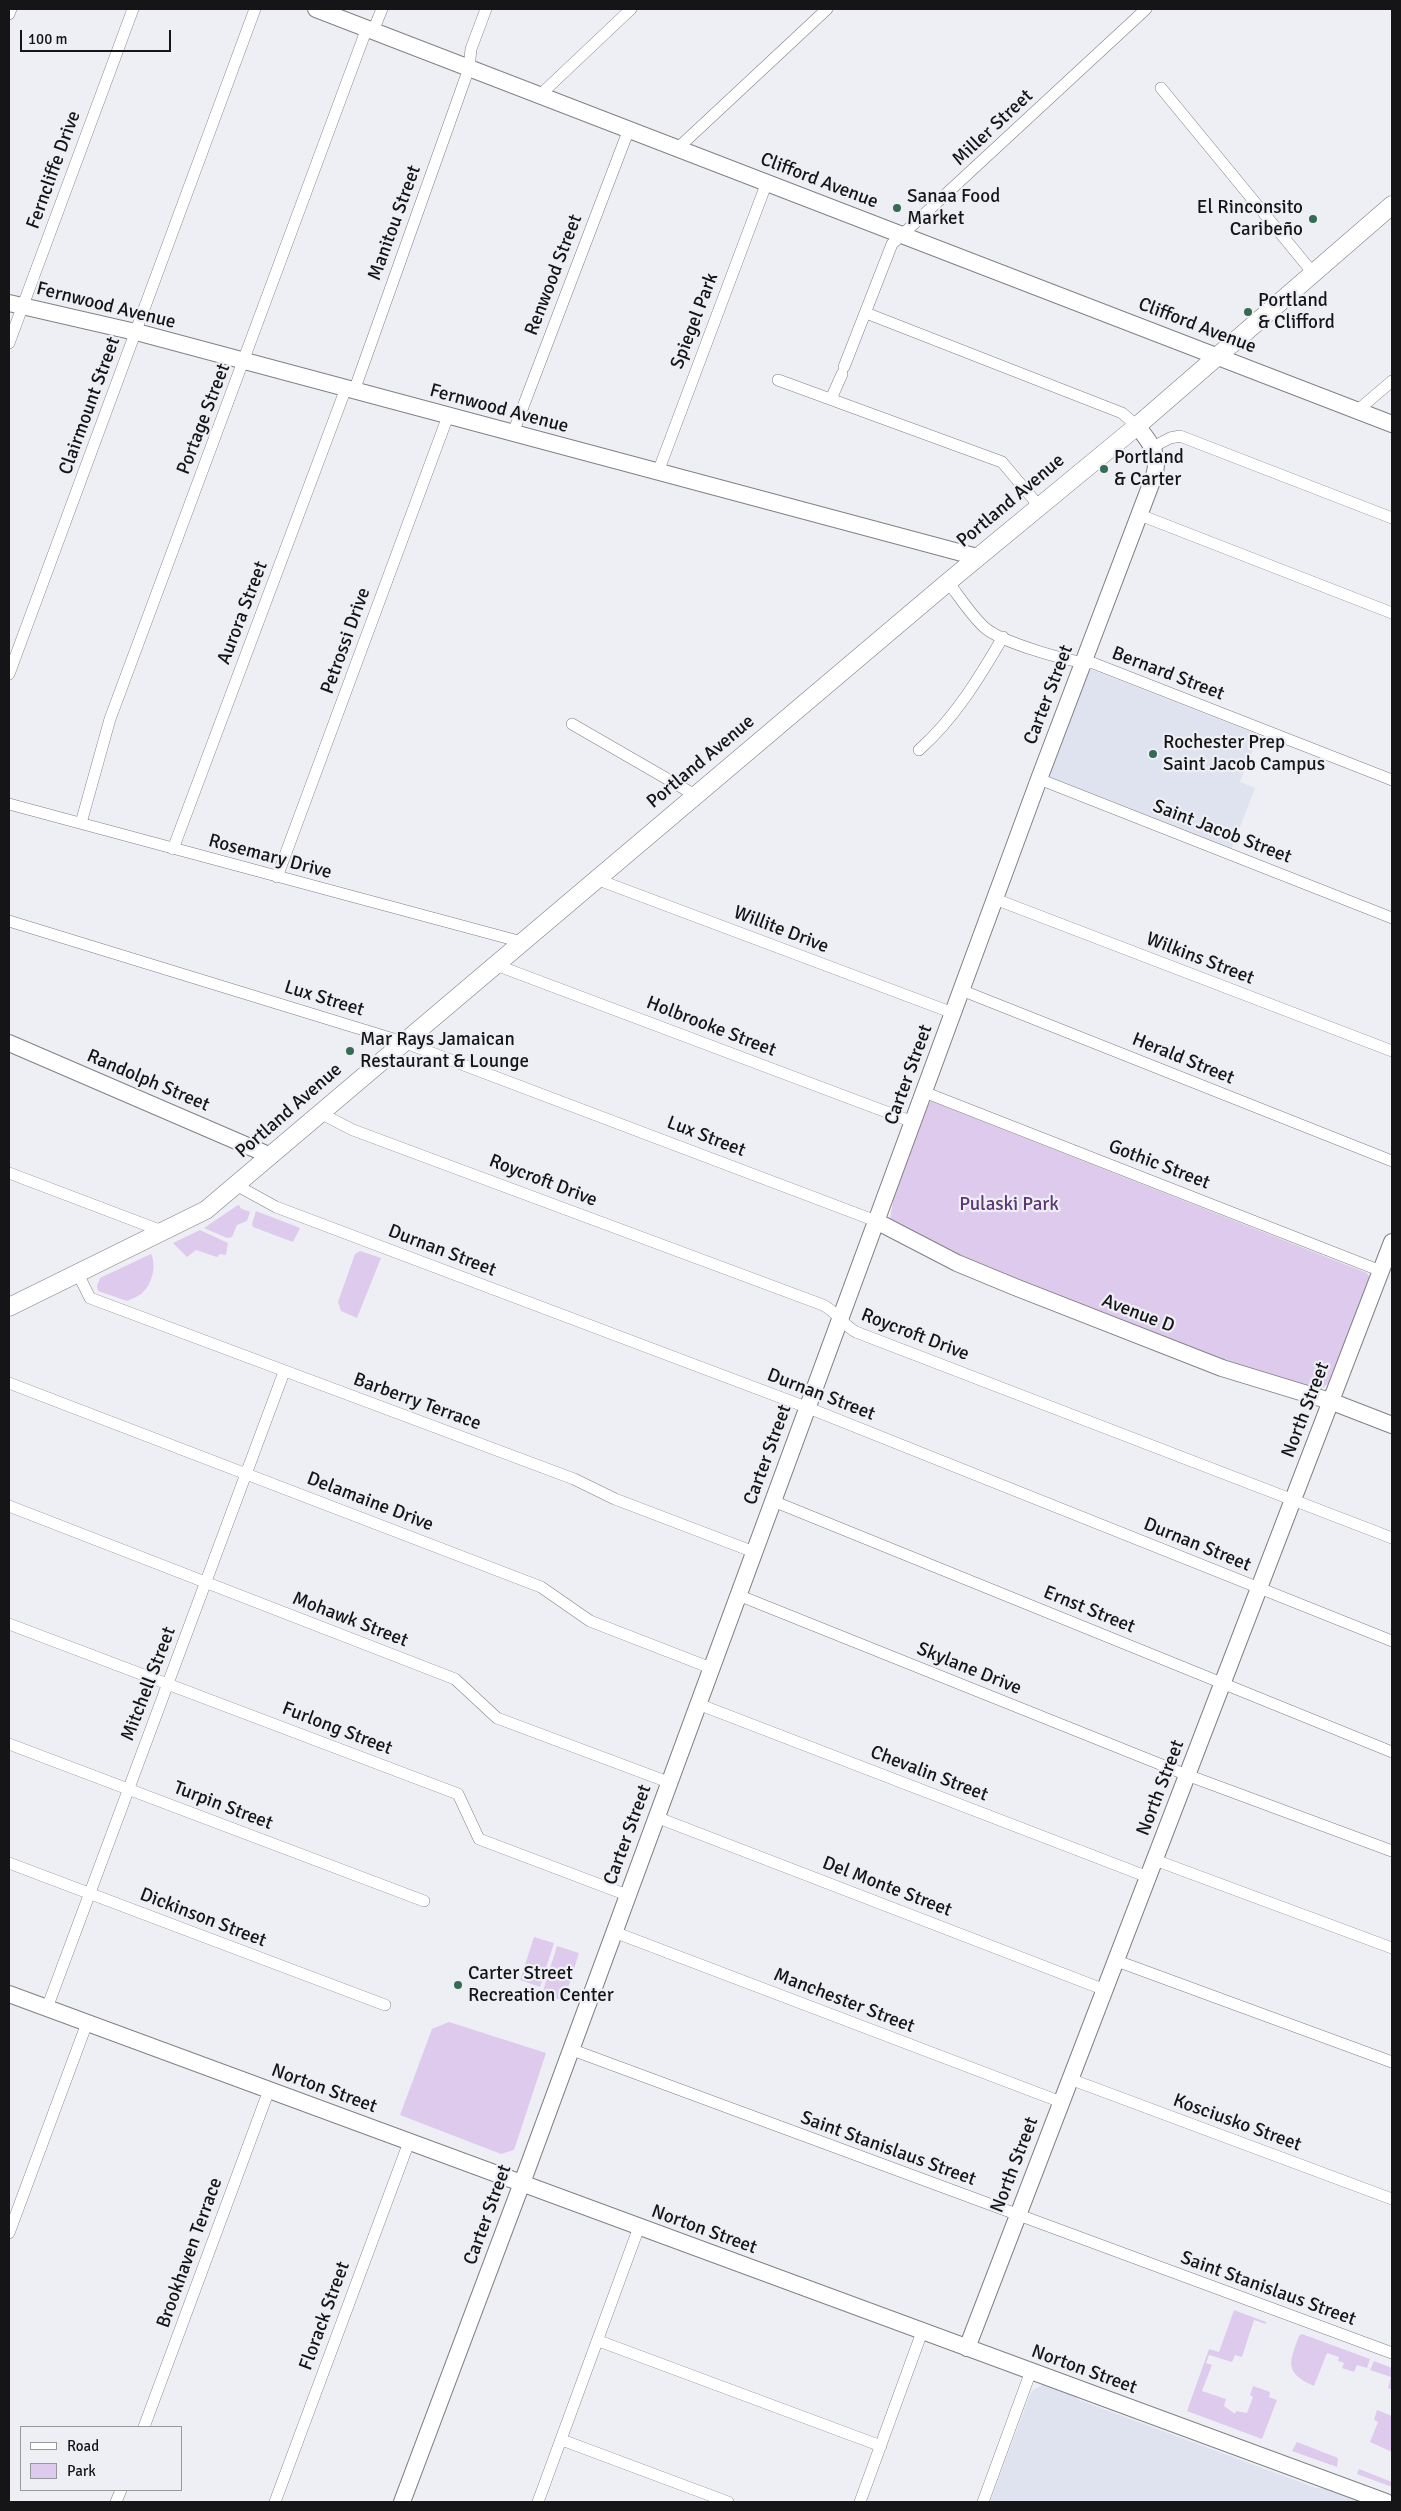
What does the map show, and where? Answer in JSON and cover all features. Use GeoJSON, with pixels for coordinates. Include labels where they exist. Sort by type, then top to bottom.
{"type":"FeatureCollection","features":[{"type":"Feature","properties":{"kind":"main road","name":"Clifford Avenue"},"geometry":{"type":"LineString","coordinates":[[316,9],[1392,424]]}},
{"type":"Feature","properties":{"kind":"main road","name":"Portland Avenue"},"geometry":{"type":"LineString","coordinates":[[9,1307],[206,1210],[977,557],[1137,426],[1392,205]]}},
{"type":"Feature","properties":{"kind":"main road","name":"Fernwood Avenue"},"geometry":{"type":"LineString","coordinates":[[16,304],[136,332],[977,557]]}},
{"type":"Feature","properties":{"kind":"main road"},"geometry":{"type":"LineString","coordinates":[[1137,426],[1153,447]]}},
{"type":"Feature","properties":{"kind":"main road","name":"Carter Street"},"geometry":{"type":"LineString","coordinates":[[402,2502],[522,2183],[806,1407],[1039,779],[1140,515],[1156,470],[1157,456],[1153,447]]}},
{"type":"Feature","properties":{"kind":"main road","name":"Randolph Street"},"geometry":{"type":"LineString","coordinates":[[9,1043],[271,1156]]}},
{"type":"Feature","properties":{"kind":"main road","name":"Avenue D"},"geometry":{"type":"LineString","coordinates":[[876,1221],[957,1263],[1007,1284],[1222,1368],[1330,1401],[1392,1425]]}},
{"type":"Feature","properties":{"kind":"main road","name":"North Street"},"geometry":{"type":"LineString","coordinates":[[967,2348],[1392,1242]]}},
{"type":"Feature","properties":{"kind":"main road","name":"Norton Street"},"geometry":{"type":"LineString","coordinates":[[9,1994],[1386,2502]]}},
{"type":"Feature","properties":{"kind":"street"},"geometry":{"type":"LineString","coordinates":[[9,14],[11,9]]}},
{"type":"Feature","properties":{"kind":"street","name":"Ferncliffe Drive"},"geometry":{"type":"LineString","coordinates":[[9,344],[16,304],[133,9]]}},
{"type":"Feature","properties":{"kind":"street","name":"Clairmount Street"},"geometry":{"type":"LineString","coordinates":[[9,674],[255,9]]}},
{"type":"Feature","properties":{"kind":"street","name":"Portage Street"},"geometry":{"type":"LineString","coordinates":[[80,824],[110,718],[370,30],[382,9]]}},
{"type":"Feature","properties":{"kind":"street","name":"Manitou Street"},"geometry":{"type":"LineString","coordinates":[[350,390],[469,68],[471,49],[486,9]]}},
{"type":"Feature","properties":{"kind":"street"},"geometry":{"type":"LineString","coordinates":[[540,95],[631,9]]}},
{"type":"Feature","properties":{"kind":"street"},"geometry":{"type":"LineString","coordinates":[[678,148],[827,9]]}},
{"type":"Feature","properties":{"kind":"street","name":"Miller Street"},"geometry":{"type":"LineString","coordinates":[[831,399],[892,244],[904,235],[1146,9]]}},
{"type":"Feature","properties":{"kind":"street"},"geometry":{"type":"LineString","coordinates":[[1161,88],[1313,273]]}},
{"type":"Feature","properties":{"kind":"street","name":"Renwood Street"},"geometry":{"type":"LineString","coordinates":[[513,433],[629,129]]}},
{"type":"Feature","properties":{"kind":"street","name":"Spiegel Park"},"geometry":{"type":"LineString","coordinates":[[658,472],[767,182]]}},
{"type":"Feature","properties":{"kind":"street"},"geometry":{"type":"LineString","coordinates":[[866,313],[1122,413],[1137,426]]}},
{"type":"Feature","properties":{"kind":"street"},"geometry":{"type":"LineString","coordinates":[[778,380],[1002,462],[1039,506]]}},
{"type":"Feature","properties":{"kind":"street"},"geometry":{"type":"LineString","coordinates":[[1358,410],[1392,381]]}},
{"type":"Feature","properties":{"kind":"street","name":"Aurora Street"},"geometry":{"type":"LineString","coordinates":[[173,849],[350,390]]}},
{"type":"Feature","properties":{"kind":"street","name":"Petrossi Drive"},"geometry":{"type":"LineString","coordinates":[[277,877],[448,416]]}},
{"type":"Feature","properties":{"kind":"street"},"geometry":{"type":"LineString","coordinates":[[1153,447],[1174,437],[1183,437],[1392,518]]}},
{"type":"Feature","properties":{"kind":"street"},"geometry":{"type":"LineString","coordinates":[[1140,515],[1392,614]]}},
{"type":"Feature","properties":{"kind":"street","name":"Bernard Street"},"geometry":{"type":"LineString","coordinates":[[948,582],[985,628],[1003,637],[1072,662],[1093,663],[1392,780]]}},
{"type":"Feature","properties":{"kind":"street"},"geometry":{"type":"LineString","coordinates":[[919,750],[954,714],[980,676],[1003,637]]}},
{"type":"Feature","properties":{"kind":"street"},"geometry":{"type":"LineString","coordinates":[[572,724],[696,795]]}},
{"type":"Feature","properties":{"kind":"street","name":"Saint Jacob Street"},"geometry":{"type":"LineString","coordinates":[[1039,779],[1392,918]]}},
{"type":"Feature","properties":{"kind":"street","name":"Rosemary Drive"},"geometry":{"type":"LineString","coordinates":[[9,804],[522,942]]}},
{"type":"Feature","properties":{"kind":"street","name":"Willite Drive"},"geometry":{"type":"LineString","coordinates":[[596,879],[953,1013]]}},
{"type":"Feature","properties":{"kind":"street","name":"Wilkins Street"},"geometry":{"type":"LineString","coordinates":[[995,899],[1392,1051]]}},
{"type":"Feature","properties":{"kind":"street","name":"Lux Street"},"geometry":{"type":"LineString","coordinates":[[9,921],[403,1042],[876,1221]]}},
{"type":"Feature","properties":{"kind":"street","name":"Holbrooke Street"},"geometry":{"type":"LineString","coordinates":[[496,965],[913,1122]]}},
{"type":"Feature","properties":{"kind":"street","name":"Herald Street"},"geometry":{"type":"LineString","coordinates":[[961,990],[1392,1161]]}},
{"type":"Feature","properties":{"kind":"street","name":"Gothic Street"},"geometry":{"type":"LineString","coordinates":[[924,1092],[1381,1271]]}},
{"type":"Feature","properties":{"kind":"street","name":"Roycroft Drive"},"geometry":{"type":"LineString","coordinates":[[320,1113],[353,1130],[823,1304],[840,1317],[847,1327],[856,1332],[1392,1538]]}},
{"type":"Feature","properties":{"kind":"street"},"geometry":{"type":"LineString","coordinates":[[9,1173],[162,1232]]}},
{"type":"Feature","properties":{"kind":"street","name":"Durnan Street"},"geometry":{"type":"LineString","coordinates":[[236,1185],[276,1207],[806,1407],[1392,1641]]}},
{"type":"Feature","properties":{"kind":"street","name":"Barberry Terrace"},"geometry":{"type":"LineString","coordinates":[[78,1274],[90,1298],[574,1479],[615,1499],[754,1552]]}},
{"type":"Feature","properties":{"kind":"street","name":"Mitchell Street"},"geometry":{"type":"LineString","coordinates":[[46,2008],[284,1372]]}},
{"type":"Feature","properties":{"kind":"street","name":"Delamaine Drive"},"geometry":{"type":"LineString","coordinates":[[9,1382],[541,1587],[590,1621],[711,1668]]}},
{"type":"Feature","properties":{"kind":"street","name":"Ernst Street"},"geometry":{"type":"LineString","coordinates":[[773,1501],[1392,1752]]}},
{"type":"Feature","properties":{"kind":"street","name":"Mohawk Street"},"geometry":{"type":"LineString","coordinates":[[9,1506],[455,1679],[496,1718],[668,1782]]}},
{"type":"Feature","properties":{"kind":"street","name":"Skylane Drive"},"geometry":{"type":"LineString","coordinates":[[738,1595],[1188,1775],[1392,1851]]}},
{"type":"Feature","properties":{"kind":"street","name":"Furlong Street"},"geometry":{"type":"LineString","coordinates":[[9,1624],[458,1794],[479,1839],[627,1895]]}},
{"type":"Feature","properties":{"kind":"street","name":"Chevalin Street"},"geometry":{"type":"LineString","coordinates":[[698,1704],[1148,1877]]}},
{"type":"Feature","properties":{"kind":"street","name":"Turpin Street"},"geometry":{"type":"LineString","coordinates":[[9,1744],[424,1901]]}},
{"type":"Feature","properties":{"kind":"street","name":"Del Monte Street"},"geometry":{"type":"LineString","coordinates":[[656,1818],[1105,1990]]}},
{"type":"Feature","properties":{"kind":"street"},"geometry":{"type":"LineString","coordinates":[[1155,1860],[1392,1948]]}},
{"type":"Feature","properties":{"kind":"street","name":"Dickinson Street"},"geometry":{"type":"LineString","coordinates":[[9,1863],[385,2005]]}},
{"type":"Feature","properties":{"kind":"street","name":"Manchester Street"},"geometry":{"type":"LineString","coordinates":[[614,1932],[1061,2102]]}},
{"type":"Feature","properties":{"kind":"street"},"geometry":{"type":"LineString","coordinates":[[1116,1961],[1392,2062]]}},
{"type":"Feature","properties":{"kind":"street"},"geometry":{"type":"LineString","coordinates":[[9,2233],[87,2023]]}},
{"type":"Feature","properties":{"kind":"street","name":"Saint Stanislaus Street"},"geometry":{"type":"LineString","coordinates":[[570,2049],[1017,2216],[1392,2353]]}},
{"type":"Feature","properties":{"kind":"street","name":"Kosciusko Street"},"geometry":{"type":"LineString","coordinates":[[1070,2079],[1392,2199]]}},
{"type":"Feature","properties":{"kind":"street","name":"Brookhaven Terrace"},"geometry":{"type":"LineString","coordinates":[[144,2426],[269,2090]]}},
{"type":"Feature","properties":{"kind":"street","name":"Florack Street"},"geometry":{"type":"LineString","coordinates":[[275,2502],[409,2142]]}},
{"type":"Feature","properties":{"kind":"street"},"geometry":{"type":"LineString","coordinates":[[538,2502],[639,2227]]}},
{"type":"Feature","properties":{"kind":"street"},"geometry":{"type":"LineString","coordinates":[[860,2502],[922,2332]]}},
{"type":"Feature","properties":{"kind":"street"},"geometry":{"type":"LineString","coordinates":[[598,2341],[881,2446]]}},
{"type":"Feature","properties":{"kind":"street"},"geometry":{"type":"LineString","coordinates":[[983,2502],[1031,2371]]}},
{"type":"Feature","properties":{"kind":"street"},"geometry":{"type":"LineString","coordinates":[[562,2440],[728,2502]]}},
{"type":"Feature","properties":{"kind":"shaded area","name":"Rochester Prep Saint Jacob Campus"},"geometry":{"type":"Polygon","coordinates":[[[1090,669],[1259,735],[1240,782],[1255,788],[1231,850],[1051,779],[1049,773],[1087,671],[1090,669]]]}},
{"type":"Feature","properties":{"kind":"shaded area"},"geometry":{"type":"Polygon","coordinates":[[[1043,2385],[1070,2393],[1079,2400],[1316,2488],[1328,2489],[1364,2502],[990,2502],[1029,2397],[1033,2390],[1043,2385]]]}},
{"type":"Feature","properties":{"kind":"green space","name":"Pulaski Park"},"geometry":{"type":"Polygon","coordinates":[[[931,1101],[1367,1273],[1371,1279],[1330,1382],[1320,1390],[1223,1362],[979,1267],[890,1219],[893,1201],[924,1111],[931,1101]]]}},
{"type":"Feature","properties":{"kind":"green space"},"geometry":{"type":"Polygon","coordinates":[[[238,1205],[240,1208],[250,1212],[247,1221],[237,1225],[232,1237],[227,1238],[204,1228],[238,1205]]]}},
{"type":"Feature","properties":{"kind":"green space"},"geometry":{"type":"Polygon","coordinates":[[[256,1211],[300,1228],[293,1242],[253,1227],[252,1224],[256,1211]]]}},
{"type":"Feature","properties":{"kind":"green space"},"geometry":{"type":"Polygon","coordinates":[[[200,1230],[228,1243],[226,1255],[220,1254],[217,1257],[196,1250],[187,1257],[173,1243],[200,1230]]]}},
{"type":"Feature","properties":{"kind":"green space"},"geometry":{"type":"Polygon","coordinates":[[[360,1251],[381,1258],[357,1318],[341,1311],[338,1302],[355,1254],[360,1251]]]}},
{"type":"Feature","properties":{"kind":"green space"},"geometry":{"type":"Polygon","coordinates":[[[151,1254],[154,1264],[151,1281],[141,1294],[127,1301],[98,1291],[97,1286],[100,1278],[151,1254]]]}},
{"type":"Feature","properties":{"kind":"green space"},"geometry":{"type":"Polygon","coordinates":[[[534,1937],[554,1943],[540,1987],[520,1980],[534,1937]]]}},
{"type":"Feature","properties":{"kind":"green space"},"geometry":{"type":"Polygon","coordinates":[[[557,1946],[579,1953],[564,2001],[542,1994],[557,1946]]]}},
{"type":"Feature","properties":{"kind":"green space"},"geometry":{"type":"Polygon","coordinates":[[[449,2022],[546,2053],[514,2150],[501,2154],[400,2115],[432,2029],[449,2022]]]}},
{"type":"Feature","properties":{"kind":"green space"},"geometry":{"type":"Polygon","coordinates":[[[1234,2310],[1266,2322],[1266,2324],[1254,2320],[1242,2357],[1235,2355],[1232,2362],[1209,2355],[1206,2363],[1212,2365],[1202,2391],[1226,2399],[1224,2406],[1235,2414],[1236,2411],[1247,2413],[1253,2397],[1250,2395],[1253,2386],[1270,2392],[1269,2397],[1277,2400],[1262,2439],[1187,2411],[1209,2349],[1219,2352],[1234,2310]]]}},
{"type":"Feature","properties":{"kind":"green space"},"geometry":{"type":"Polygon","coordinates":[[[1302,2334],[1370,2359],[1367,2368],[1357,2365],[1354,2372],[1342,2368],[1344,2363],[1338,2361],[1339,2357],[1327,2353],[1314,2386],[1304,2381],[1293,2372],[1291,2360],[1299,2336],[1302,2334]]]}},
{"type":"Feature","properties":{"kind":"green space"},"geometry":{"type":"Polygon","coordinates":[[[1374,2361],[1392,2368],[1392,2390],[1388,2388],[1391,2377],[1370,2370],[1374,2361]]]}},
{"type":"Feature","properties":{"kind":"green space"},"geometry":{"type":"Polygon","coordinates":[[[1377,2410],[1392,2416],[1392,2452],[1370,2442],[1378,2422],[1374,2420],[1377,2410]]]}},
{"type":"Feature","properties":{"kind":"green space"},"geometry":{"type":"Polygon","coordinates":[[[1297,2442],[1338,2458],[1337,2467],[1292,2451],[1297,2442]]]}},
{"type":"Feature","properties":{"kind":"green space"},"geometry":{"type":"Polygon","coordinates":[[[1359,2469],[1392,2482],[1392,2487],[1357,2474],[1359,2469]]]}},
{"type":"Feature","properties":{"kind":"place","name":"Sanaa Food Market"},"geometry":{"type":"Point","coordinates":[897,208]}},
{"type":"Feature","properties":{"kind":"place","name":"El Rinconsito Caribeño"},"geometry":{"type":"Point","coordinates":[1313,219]}},
{"type":"Feature","properties":{"kind":"place","name":"Portland & Clifford"},"geometry":{"type":"Point","coordinates":[1248,312]}},
{"type":"Feature","properties":{"kind":"place","name":"Portland & Carter"},"geometry":{"type":"Point","coordinates":[1104,469]}},
{"type":"Feature","properties":{"kind":"place","name":"Rochester Prep Saint Jacob Campus"},"geometry":{"type":"Point","coordinates":[1153,754]}},
{"type":"Feature","properties":{"kind":"place","name":"Mar Rays Jamaican Restaurant & Lounge"},"geometry":{"type":"Point","coordinates":[350,1051]}},
{"type":"Feature","properties":{"kind":"place","name":"Carter Street Recreation Center"},"geometry":{"type":"Point","coordinates":[458,1985]}}]}
